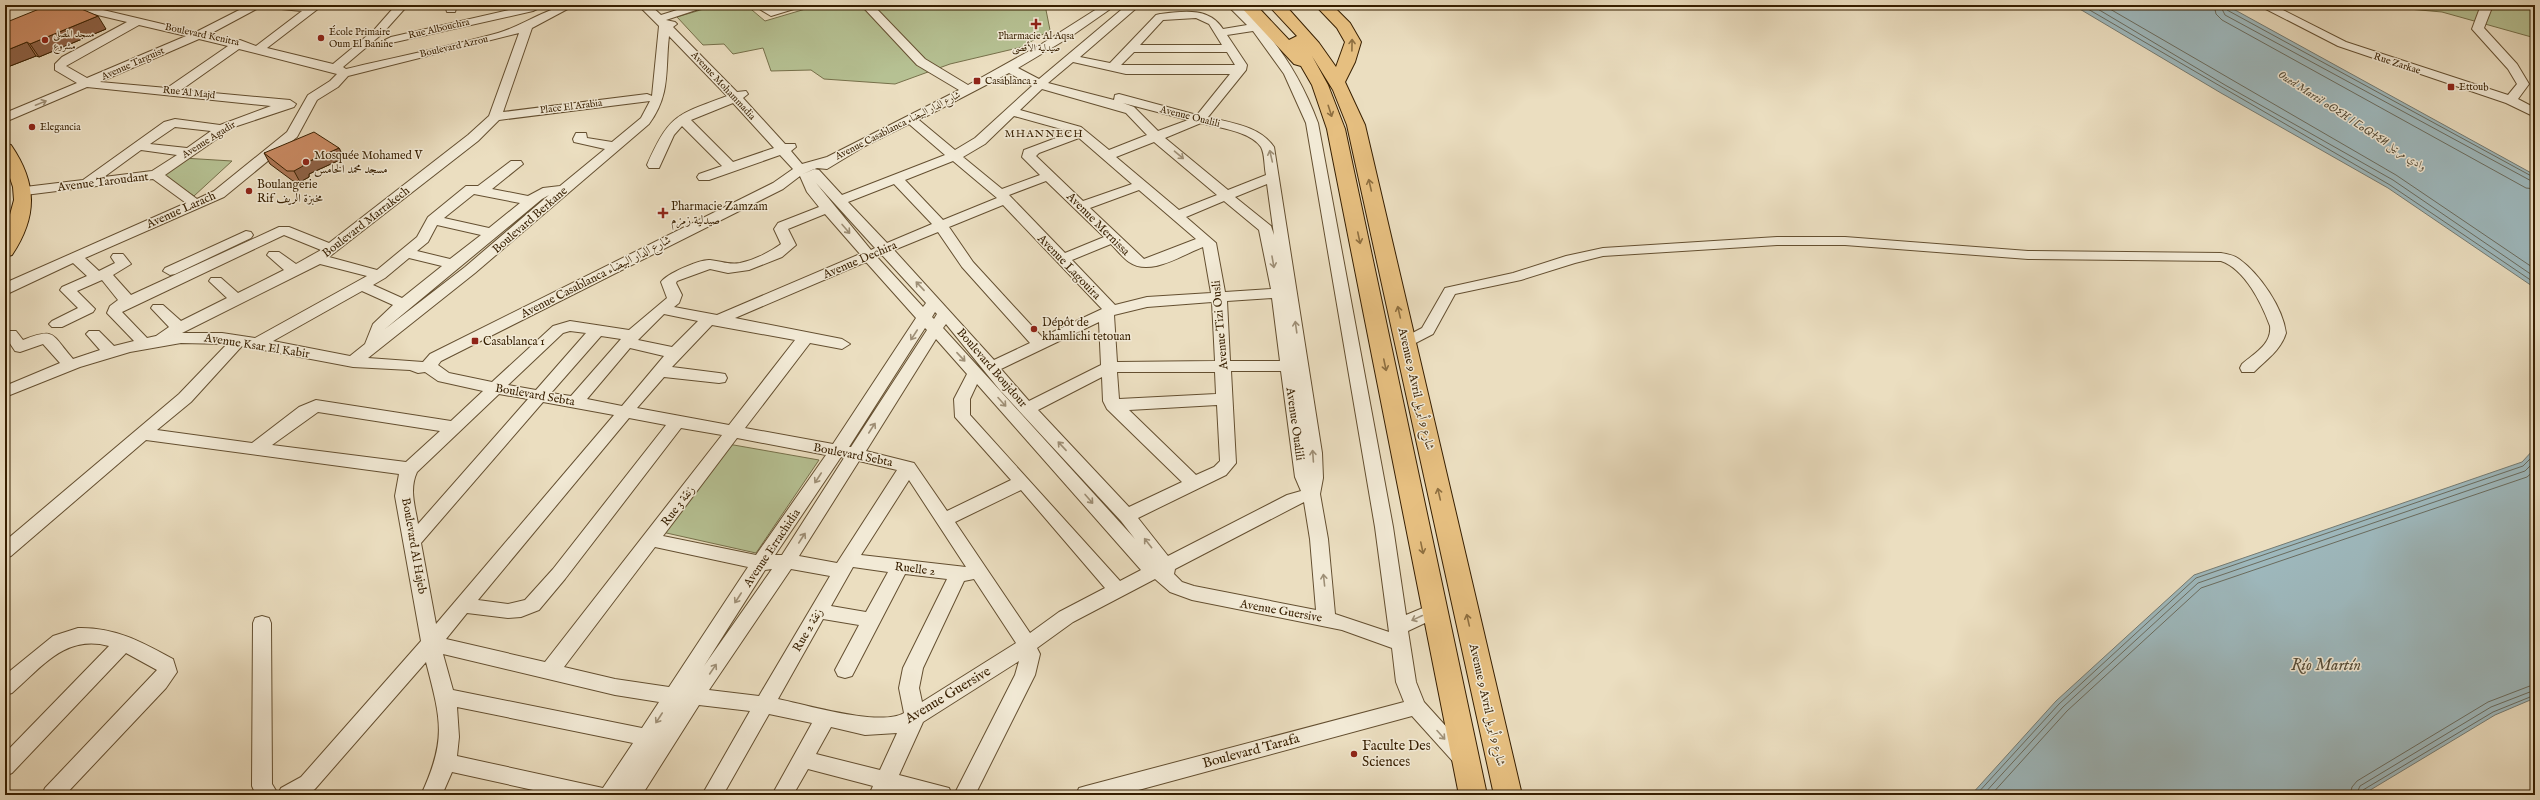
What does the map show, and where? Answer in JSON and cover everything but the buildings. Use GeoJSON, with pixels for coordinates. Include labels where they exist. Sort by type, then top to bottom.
{"type":"FeatureCollection","features":[{"type":"Feature","properties":{"kind":"highway"},"geometry":{"type":"LineString","coordinates":[[1247,5],[1288,46],[1309,72],[1321,68],[1322,42],[1306,20],[1292,5]]}},
{"type":"Feature","properties":{"kind":"highway","name":"Avenue 9 Avril شارع 9 أبريل"},"geometry":{"type":"LineString","coordinates":[[1262,5],[1321,68],[1338,80],[1356,125],[1508,795]]}},
{"type":"Feature","properties":{"kind":"highway","name":"Avenue 9 Avril شارع 9 أبريل"},"geometry":{"type":"LineString","coordinates":[[1276,5],[1321,68],[1336,129],[1473,795]]}},
{"type":"Feature","properties":{"kind":"highway"},"geometry":{"type":"LineString","coordinates":[[1324,5],[1344,26],[1353,42],[1347,62],[1338,80]]}},
{"type":"Feature","properties":{"kind":"main road"},"geometry":{"type":"LineString","coordinates":[[5,149],[25,191],[25,201],[19,220],[5,251]]}},
{"type":"Feature","properties":{"kind":"street","name":"Avenue Targuist"},"geometry":{"type":"LineString","coordinates":[[5,118],[88,84],[199,35],[258,5]]}},
{"type":"Feature","properties":{"kind":"street"},"geometry":{"type":"LineString","coordinates":[[271,5],[315,7]]}},
{"type":"Feature","properties":{"kind":"street","name":"Avenue Larach"},"geometry":{"type":"LineString","coordinates":[[5,290],[13,284],[219,194],[292,134],[312,98],[334,84],[340,70],[378,32],[402,5]]}},
{"type":"Feature","properties":{"kind":"street","name":"Avenue Mohammadia"},"geometry":{"type":"LineString","coordinates":[[644,5],[665,22],[738,96],[807,172]]}},
{"type":"Feature","properties":{"kind":"street","name":"Avenue Mohammadia"},"geometry":{"type":"LineString","coordinates":[[652,5],[684,45],[738,96]]}},
{"type":"Feature","properties":{"kind":"street"},"geometry":{"type":"LineString","coordinates":[[665,22],[705,5]]}},
{"type":"Feature","properties":{"kind":"street"},"geometry":{"type":"LineString","coordinates":[[759,5],[771,13],[801,5]]}},
{"type":"Feature","properties":{"kind":"street"},"geometry":{"type":"LineString","coordinates":[[867,5],[885,22],[921,62],[968,90]]}},
{"type":"Feature","properties":{"kind":"street","name":"Avenue Casablanca شارع الدار البيضاء"},"geometry":{"type":"LineString","coordinates":[[423,362],[807,172],[968,90],[1065,36],[1110,5]]}},
{"type":"Feature","properties":{"kind":"street"},"geometry":{"type":"LineString","coordinates":[[575,402],[632,339],[675,298],[668,284],[672,278],[703,265],[715,265],[728,269],[744,267],[777,254],[789,245],[781,228],[793,221],[955,156],[980,141],[1012,112],[1039,82],[1134,5]]}},
{"type":"Feature","properties":{"kind":"street"},"geometry":{"type":"LineString","coordinates":[[1233,5],[1273,48],[1295,81],[1307,111],[1316,140],[1384,527],[1407,687],[1416,707],[1466,762]]}},
{"type":"Feature","properties":{"kind":"street","name":"Rue Zarkae"},"geometry":{"type":"LineString","coordinates":[[2264,5],[2342,44],[2510,100],[2535,113]]}},
{"type":"Feature","properties":{"kind":"street"},"geometry":{"type":"LineString","coordinates":[[2487,5],[2478,24],[2478,29],[2513,67],[2523,84],[2520,91],[2510,100]]}},
{"type":"Feature","properties":{"kind":"street","name":"Boulevard Kenitra"},"geometry":{"type":"LineString","coordinates":[[65,6],[260,48],[340,70]]}},
{"type":"Feature","properties":{"kind":"street","name":"Boulevard Azrou"},"geometry":{"type":"LineString","coordinates":[[340,70],[470,44],[527,27],[566,6]]}},
{"type":"Feature","properties":{"kind":"street"},"geometry":{"type":"LineString","coordinates":[[260,48],[315,7]]}},
{"type":"Feature","properties":{"kind":"street"},"geometry":{"type":"LineString","coordinates":[[532,7],[540,21]]}},
{"type":"Feature","properties":{"kind":"street","name":"Rue Albouchra"},"geometry":{"type":"LineString","coordinates":[[391,40],[532,7]]}},
{"type":"Feature","properties":{"kind":"street"},"geometry":{"type":"LineString","coordinates":[[1106,156],[1199,120],[1240,70],[1240,62],[1213,22],[1205,17],[1166,16],[1160,17],[1112,68]]}},
{"type":"Feature","properties":{"kind":"street"},"geometry":{"type":"LineString","coordinates":[[88,84],[59,67],[66,60],[138,21]]}},
{"type":"Feature","properties":{"kind":"street","name":"Boulevard Berkane"},"geometry":{"type":"LineString","coordinates":[[353,362],[470,270],[645,121],[657,105],[661,50],[665,22]]}},
{"type":"Feature","properties":{"kind":"street","name":"Boulevard Marrakech"},"geometry":{"type":"LineString","coordinates":[[160,341],[179,328],[318,259],[468,142],[495,117],[527,27]]}},
{"type":"Feature","properties":{"kind":"street"},"geometry":{"type":"LineString","coordinates":[[1221,33],[1254,27]]}},
{"type":"Feature","properties":{"kind":"street"},"geometry":{"type":"LineString","coordinates":[[171,91],[240,44]]}},
{"type":"Feature","properties":{"kind":"street"},"geometry":{"type":"LineString","coordinates":[[661,50],[684,45]]}},
{"type":"Feature","properties":{"kind":"street"},"geometry":{"type":"LineString","coordinates":[[1130,48],[1232,49]]}},
{"type":"Feature","properties":{"kind":"street"},"geometry":{"type":"LineString","coordinates":[[1070,58],[1112,68],[1137,71],[1240,70]]}},
{"type":"Feature","properties":{"kind":"street","name":"Avenue Oualili"},"geometry":{"type":"LineString","coordinates":[[1009,68],[1039,82],[1115,104],[1130,110]]}},
{"type":"Feature","properties":{"kind":"street","name":"Avenue Oualili"},"geometry":{"type":"LineString","coordinates":[[1039,82],[1236,128],[1259,138],[1270,151],[1274,176],[1271,224],[1268,235],[1285,292],[1314,453],[1315,478],[1311,494]]}},
{"type":"Feature","properties":{"kind":"street","name":"Rue Al Majd"},"geometry":{"type":"LineString","coordinates":[[88,84],[171,91],[290,104]]}},
{"type":"Feature","properties":{"kind":"street"},"geometry":{"type":"LineString","coordinates":[[654,165],[671,130],[683,119],[700,110],[738,96]]}},
{"type":"Feature","properties":{"kind":"street","name":"Avenue Agadir"},"geometry":{"type":"LineString","coordinates":[[156,176],[187,152],[221,129],[242,119],[312,98]]}},
{"type":"Feature","properties":{"kind":"street","name":"Place El Arabia"},"geometry":{"type":"LineString","coordinates":[[495,117],[646,98]]}},
{"type":"Feature","properties":{"kind":"street"},"geometry":{"type":"LineString","coordinates":[[1142,105],[1130,110],[1156,137],[1226,194],[1271,224]]}},
{"type":"Feature","properties":{"kind":"street"},"geometry":{"type":"LineString","coordinates":[[1012,112],[1072,127],[1082,133],[1106,156],[1176,216],[1207,240]]}},
{"type":"Feature","properties":{"kind":"street"},"geometry":{"type":"LineString","coordinates":[[683,119],[731,168]]}},
{"type":"Feature","properties":{"kind":"street","name":"Avenue Lagouira"},"geometry":{"type":"LineString","coordinates":[[910,119],[1002,197],[1062,259],[1109,312]]}},
{"type":"Feature","properties":{"kind":"street"},"geometry":{"type":"LineString","coordinates":[[86,184],[171,124],[221,129]]}},
{"type":"Feature","properties":{"kind":"street","name":"Avenue Mernissa"},"geometry":{"type":"LineString","coordinates":[[1082,133],[1034,150],[1029,153],[1029,157],[1134,260],[1146,264],[1207,240]]}},
{"type":"Feature","properties":{"kind":"street"},"geometry":{"type":"LineString","coordinates":[[580,136],[579,139],[583,141],[616,146]]}},
{"type":"Feature","properties":{"kind":"street"},"geometry":{"type":"LineString","coordinates":[[138,146],[187,152]]}},
{"type":"Feature","properties":{"kind":"street"},"geometry":{"type":"LineString","coordinates":[[704,177],[786,148]]}},
{"type":"Feature","properties":{"kind":"street"},"geometry":{"type":"LineString","coordinates":[[481,191],[516,164]]}},
{"type":"Feature","properties":{"kind":"street","name":"Boulevard Boujdour"},"geometry":{"type":"LineString","coordinates":[[807,172],[834,205],[870,257],[930,324],[1162,571]]}},
{"type":"Feature","properties":{"kind":"street","name":"Avenue Taroudant"},"geometry":{"type":"LineString","coordinates":[[25,191],[156,176],[196,204]]}},
{"type":"Feature","properties":{"kind":"street","name":"Avenue Dechira"},"geometry":{"type":"LineString","coordinates":[[712,320],[870,257],[1048,176]]}},
{"type":"Feature","properties":{"kind":"street"},"geometry":{"type":"LineString","coordinates":[[1176,216],[1226,194],[1274,176]]}},
{"type":"Feature","properties":{"kind":"street"},"geometry":{"type":"LineString","coordinates":[[896,179],[940,225],[953,240],[967,264],[1041,345]]}},
{"type":"Feature","properties":{"kind":"street"},"geometry":{"type":"LineString","coordinates":[[1080,207],[1140,185]]}},
{"type":"Feature","properties":{"kind":"street"},"geometry":{"type":"LineString","coordinates":[[256,344],[363,286],[380,275],[407,254],[423,239],[433,220],[472,190],[531,201]]}},
{"type":"Feature","properties":{"kind":"street"},"geometry":{"type":"LineString","coordinates":[[372,348],[378,327],[404,304],[531,201],[548,191],[564,190]]}},
{"type":"Feature","properties":{"kind":"street","name":"Boulevard Boujdour"},"geometry":{"type":"LineString","coordinates":[[834,205],[885,250],[992,367],[1004,385],[1127,516],[1162,571]]}},
{"type":"Feature","properties":{"kind":"street"},"geometry":{"type":"LineString","coordinates":[[433,220],[492,233]]}},
{"type":"Feature","properties":{"kind":"street"},"geometry":{"type":"LineString","coordinates":[[144,345],[139,337],[114,313],[115,309],[284,230],[331,249]]}},
{"type":"Feature","properties":{"kind":"street"},"geometry":{"type":"LineString","coordinates":[[159,288],[153,280],[154,278],[246,235]]}},
{"type":"Feature","properties":{"kind":"street"},"geometry":{"type":"LineString","coordinates":[[1062,259],[1112,239]]}},
{"type":"Feature","properties":{"kind":"street","name":"Avenue Tizi Ousli"},"geometry":{"type":"LineString","coordinates":[[1127,516],[1220,471],[1228,464],[1224,370],[1222,366],[1220,297],[1207,240]]}},
{"type":"Feature","properties":{"kind":"street"},"geometry":{"type":"LineString","coordinates":[[1406,343],[1423,335],[1428,330],[1450,291],[1516,277],[1584,256],[1624,250],[1777,241],[1837,241],[1957,248],[2028,256],[2209,256],[2228,259],[2242,269],[2269,308],[2278,325],[2275,340],[2248,368]]}},
{"type":"Feature","properties":{"kind":"street"},"geometry":{"type":"LineString","coordinates":[[407,254],[453,264]]}},
{"type":"Feature","properties":{"kind":"street"},"geometry":{"type":"LineString","coordinates":[[274,255],[295,271]]}},
{"type":"Feature","properties":{"kind":"street"},"geometry":{"type":"LineString","coordinates":[[57,324],[88,308],[67,289],[124,264],[118,257]]}},
{"type":"Feature","properties":{"kind":"street"},"geometry":{"type":"LineString","coordinates":[[75,258],[100,275],[126,299],[125,304]]}},
{"type":"Feature","properties":{"kind":"street"},"geometry":{"type":"LineString","coordinates":[[318,259],[380,275]]}},
{"type":"Feature","properties":{"kind":"street"},"geometry":{"type":"LineString","coordinates":[[216,281],[238,300]]}},
{"type":"Feature","properties":{"kind":"street"},"geometry":{"type":"LineString","coordinates":[[363,286],[404,304]]}},
{"type":"Feature","properties":{"kind":"street"},"geometry":{"type":"LineString","coordinates":[[992,367],[1109,312],[1139,303],[1285,292]]}},
{"type":"Feature","properties":{"kind":"street","name":"Avenue Oualili"},"geometry":{"type":"LineString","coordinates":[[1285,292],[1286,366],[1303,478],[1311,494],[1324,578],[1326,619]]}},
{"type":"Feature","properties":{"kind":"street"},"geometry":{"type":"LineString","coordinates":[[158,308],[179,328]]}},
{"type":"Feature","properties":{"kind":"street","name":"Avenue Errachidia"},"geometry":{"type":"LineString","coordinates":[[630,795],[694,696],[787,561],[855,454],[939,308]]}},
{"type":"Feature","properties":{"kind":"street"},"geometry":{"type":"LineString","coordinates":[[661,310],[842,344]]}},
{"type":"Feature","properties":{"kind":"street"},"geometry":{"type":"LineString","coordinates":[[1109,312],[1109,396],[1113,405],[1193,483]]}},
{"type":"Feature","properties":{"kind":"street"},"geometry":{"type":"LineString","coordinates":[[288,795],[308,783],[431,643],[675,353],[712,320]]}},
{"type":"Feature","properties":{"kind":"street","name":"Avenue Errachidia"},"geometry":{"type":"LineString","coordinates":[[610,795],[672,696],[836,451],[930,324]]}},
{"type":"Feature","properties":{"kind":"street","name":"Boulevard Al Hajeb"},"geometry":{"type":"LineString","coordinates":[[431,795],[446,762],[450,726],[447,697],[431,643],[404,496],[405,480],[410,469],[558,329],[570,326],[597,330],[632,339],[675,353]]}},
{"type":"Feature","properties":{"kind":"street"},"geometry":{"type":"LineString","coordinates":[[412,542],[597,330]]}},
{"type":"Feature","properties":{"kind":"street"},"geometry":{"type":"LineString","coordinates":[[11,334],[20,347],[46,337],[71,366]]}},
{"type":"Feature","properties":{"kind":"street"},"geometry":{"type":"LineString","coordinates":[[94,334],[112,354]]}},
{"type":"Feature","properties":{"kind":"street","name":"Avenue Ksar El Kabir"},"geometry":{"type":"LineString","coordinates":[[5,392],[71,366],[144,345],[160,341],[201,337],[238,341],[353,362],[397,364],[423,362]]}},
{"type":"Feature","properties":{"kind":"street","name":"Rue 3 زنقة"},"geometry":{"type":"LineString","coordinates":[[549,672],[652,540],[805,338]]}},
{"type":"Feature","properties":{"kind":"street"},"geometry":{"type":"LineString","coordinates":[[6,550],[198,386],[238,341]]}},
{"type":"Feature","properties":{"kind":"street","name":"Boulevard Sebta"},"geometry":{"type":"LineString","coordinates":[[423,362],[444,377],[539,397],[627,411],[677,422],[855,454],[908,467],[946,519],[1027,645],[1030,661],[1025,675],[964,795]]}},
{"type":"Feature","properties":{"kind":"street"},"geometry":{"type":"LineString","coordinates":[[1027,409],[1109,368],[1286,366]]}},
{"type":"Feature","properties":{"kind":"street"},"geometry":{"type":"LineString","coordinates":[[660,371],[719,378]]}},
{"type":"Feature","properties":{"kind":"street"},"geometry":{"type":"LineString","coordinates":[[976,373],[962,397],[960,404],[963,417],[1023,482],[1118,591]]}},
{"type":"Feature","properties":{"kind":"street"},"geometry":{"type":"LineString","coordinates":[[1113,405],[1225,399]]}},
{"type":"Feature","properties":{"kind":"street"},"geometry":{"type":"LineString","coordinates":[[254,450],[305,411],[316,406],[454,426]]}},
{"type":"Feature","properties":{"kind":"street"},"geometry":{"type":"LineString","coordinates":[[462,605],[508,611],[521,610],[532,605],[574,555],[677,422]]}},
{"type":"Feature","properties":{"kind":"street"},"geometry":{"type":"LineString","coordinates":[[141,434],[254,450],[410,469]]}},
{"type":"Feature","properties":{"kind":"street","name":"Rue 2 زنقة"},"geometry":{"type":"LineString","coordinates":[[712,795],[766,705],[845,566],[908,467]]}},
{"type":"Feature","properties":{"kind":"street"},"geometry":{"type":"LineString","coordinates":[[946,519],[1023,482]]}},
{"type":"Feature","properties":{"kind":"street"},"geometry":{"type":"LineString","coordinates":[[1162,571],[1293,499],[1311,494]]}},
{"type":"Feature","properties":{"kind":"street","name":"Ruelle 2"},"geometry":{"type":"LineString","coordinates":[[652,540],[760,564],[787,561],[845,566],[899,567],[983,576]]}},
{"type":"Feature","properties":{"kind":"street"},"geometry":{"type":"LineString","coordinates":[[845,670],[899,567]]}},
{"type":"Feature","properties":{"kind":"street","name":"Avenue Guersive"},"geometry":{"type":"LineString","coordinates":[[431,643],[549,672],[672,696],[694,696],[766,705],[865,726],[887,727],[899,725],[915,717],[1027,645],[1053,625],[1118,591],[1162,571],[1176,587],[1192,593],[1326,619],[1400,636]]}},
{"type":"Feature","properties":{"kind":"street"},"geometry":{"type":"LineString","coordinates":[[883,787],[915,717],[909,688],[913,668],[958,574]]}},
{"type":"Feature","properties":{"kind":"street"},"geometry":{"type":"LineString","coordinates":[[1400,636],[1435,610]]}},
{"type":"Feature","properties":{"kind":"street"},"geometry":{"type":"LineString","coordinates":[[819,611],[871,620]]}},
{"type":"Feature","properties":{"kind":"street"},"geometry":{"type":"LineString","coordinates":[[262,624],[262,786],[268,795]]}},
{"type":"Feature","properties":{"kind":"street"},"geometry":{"type":"LineString","coordinates":[[5,687],[64,639],[90,635],[125,642],[166,665],[167,672],[52,795]]}},
{"type":"Feature","properties":{"kind":"street"},"geometry":{"type":"LineString","coordinates":[[5,767],[125,642]]}},
{"type":"Feature","properties":{"kind":"street"},"geometry":{"type":"LineString","coordinates":[[447,697],[646,737]]}},
{"type":"Feature","properties":{"kind":"street","name":"Boulevard Tarafa"},"geometry":{"type":"LineString","coordinates":[[1086,795],[1416,707]]}},
{"type":"Feature","properties":{"kind":"street"},"geometry":{"type":"LineString","coordinates":[[782,795],[826,718]]}},
{"type":"Feature","properties":{"kind":"street"},"geometry":{"type":"LineString","coordinates":[[803,759],[883,787],[942,795]]}},
{"type":"Feature","properties":{"kind":"street"},"geometry":{"type":"LineString","coordinates":[[446,762],[598,795]]}},
{"type":"Feature","properties":{"kind":"green space"},"geometry":{"type":"Polygon","coordinates":[[[717,5],[746,5],[765,21],[819,5],[873,5],[878,8],[892,5],[1045,5],[1050,30],[1022,47],[950,64],[895,84],[824,79],[811,70],[771,71],[763,48],[733,54],[724,44],[703,45],[677,17],[717,5]]]}},
{"type":"Feature","properties":{"kind":"green space"},"geometry":{"type":"Polygon","coordinates":[[[2364,5],[2535,5],[2535,38],[2442,12],[2364,5]]]}},
{"type":"Feature","properties":{"kind":"green space"},"geometry":{"type":"Polygon","coordinates":[[[183,158],[232,161],[194,196],[162,174],[183,158]]]}},
{"type":"Feature","properties":{"kind":"green space"},"geometry":{"type":"Polygon","coordinates":[[[728,444],[819,460],[756,553],[662,532],[728,444]]]}},
{"type":"Feature","properties":{"kind":"water","name":"Oued Martil ⴰⵙⵉⴼ ⵏ ⵎⴰⵕⵜⵉⵍ وادي مرتيل"},"geometry":{"type":"Polygon","coordinates":[[[2073,5],[2226,5],[2535,175],[2535,288],[2388,188],[2221,93],[2073,5]]]}},
{"type":"Feature","properties":{"kind":"water","name":"Río Martín"},"geometry":{"type":"Polygon","coordinates":[[[2535,448],[2535,698],[2495,715],[2362,795],[1971,795],[2056,701],[2194,575],[2522,462],[2535,448]]]}},
{"type":"Feature","properties":{"kind":"place","name":"Pharmacie Al Aqsa صيدلية الأقصى"},"geometry":{"type":"Point","coordinates":[1036,24]}},
{"type":"Feature","properties":{"kind":"place","name":"École Primaire Oum El Banine"},"geometry":{"type":"Point","coordinates":[321,38]}},
{"type":"Feature","properties":{"kind":"place","name":"مسجد المصلى مشروع"},"geometry":{"type":"Point","coordinates":[45,40]}},
{"type":"Feature","properties":{"kind":"place","name":"Casablanca 2"},"geometry":{"type":"Point","coordinates":[977,81]}},
{"type":"Feature","properties":{"kind":"place","name":"Ettoub"},"geometry":{"type":"Point","coordinates":[2451,87]}},
{"type":"Feature","properties":{"kind":"place","name":"Elegancia"},"geometry":{"type":"Point","coordinates":[32,127]}},
{"type":"Feature","properties":{"kind":"place","name":"Mosquée Mohamed V مسجد محمد الخامس"},"geometry":{"type":"Point","coordinates":[306,162]}},
{"type":"Feature","properties":{"kind":"place","name":"Boulangerie Rif مخبزة الريف"},"geometry":{"type":"Point","coordinates":[249,191]}},
{"type":"Feature","properties":{"kind":"place","name":"Pharmacie Zamzam صيدلية زمزم"},"geometry":{"type":"Point","coordinates":[663,213]}},
{"type":"Feature","properties":{"kind":"place","name":"Dépôt de khamlichi tetouan"},"geometry":{"type":"Point","coordinates":[1034,329]}},
{"type":"Feature","properties":{"kind":"place","name":"Casablanca 1"},"geometry":{"type":"Point","coordinates":[475,341]}},
{"type":"Feature","properties":{"kind":"place","name":"Faculte Des Sciences"},"geometry":{"type":"Point","coordinates":[1354,754]}},
{"type":"Feature","properties":{"kind":"district","name":"MHANNECH"},"geometry":{"type":"Point","coordinates":[1044,134]}}]}
